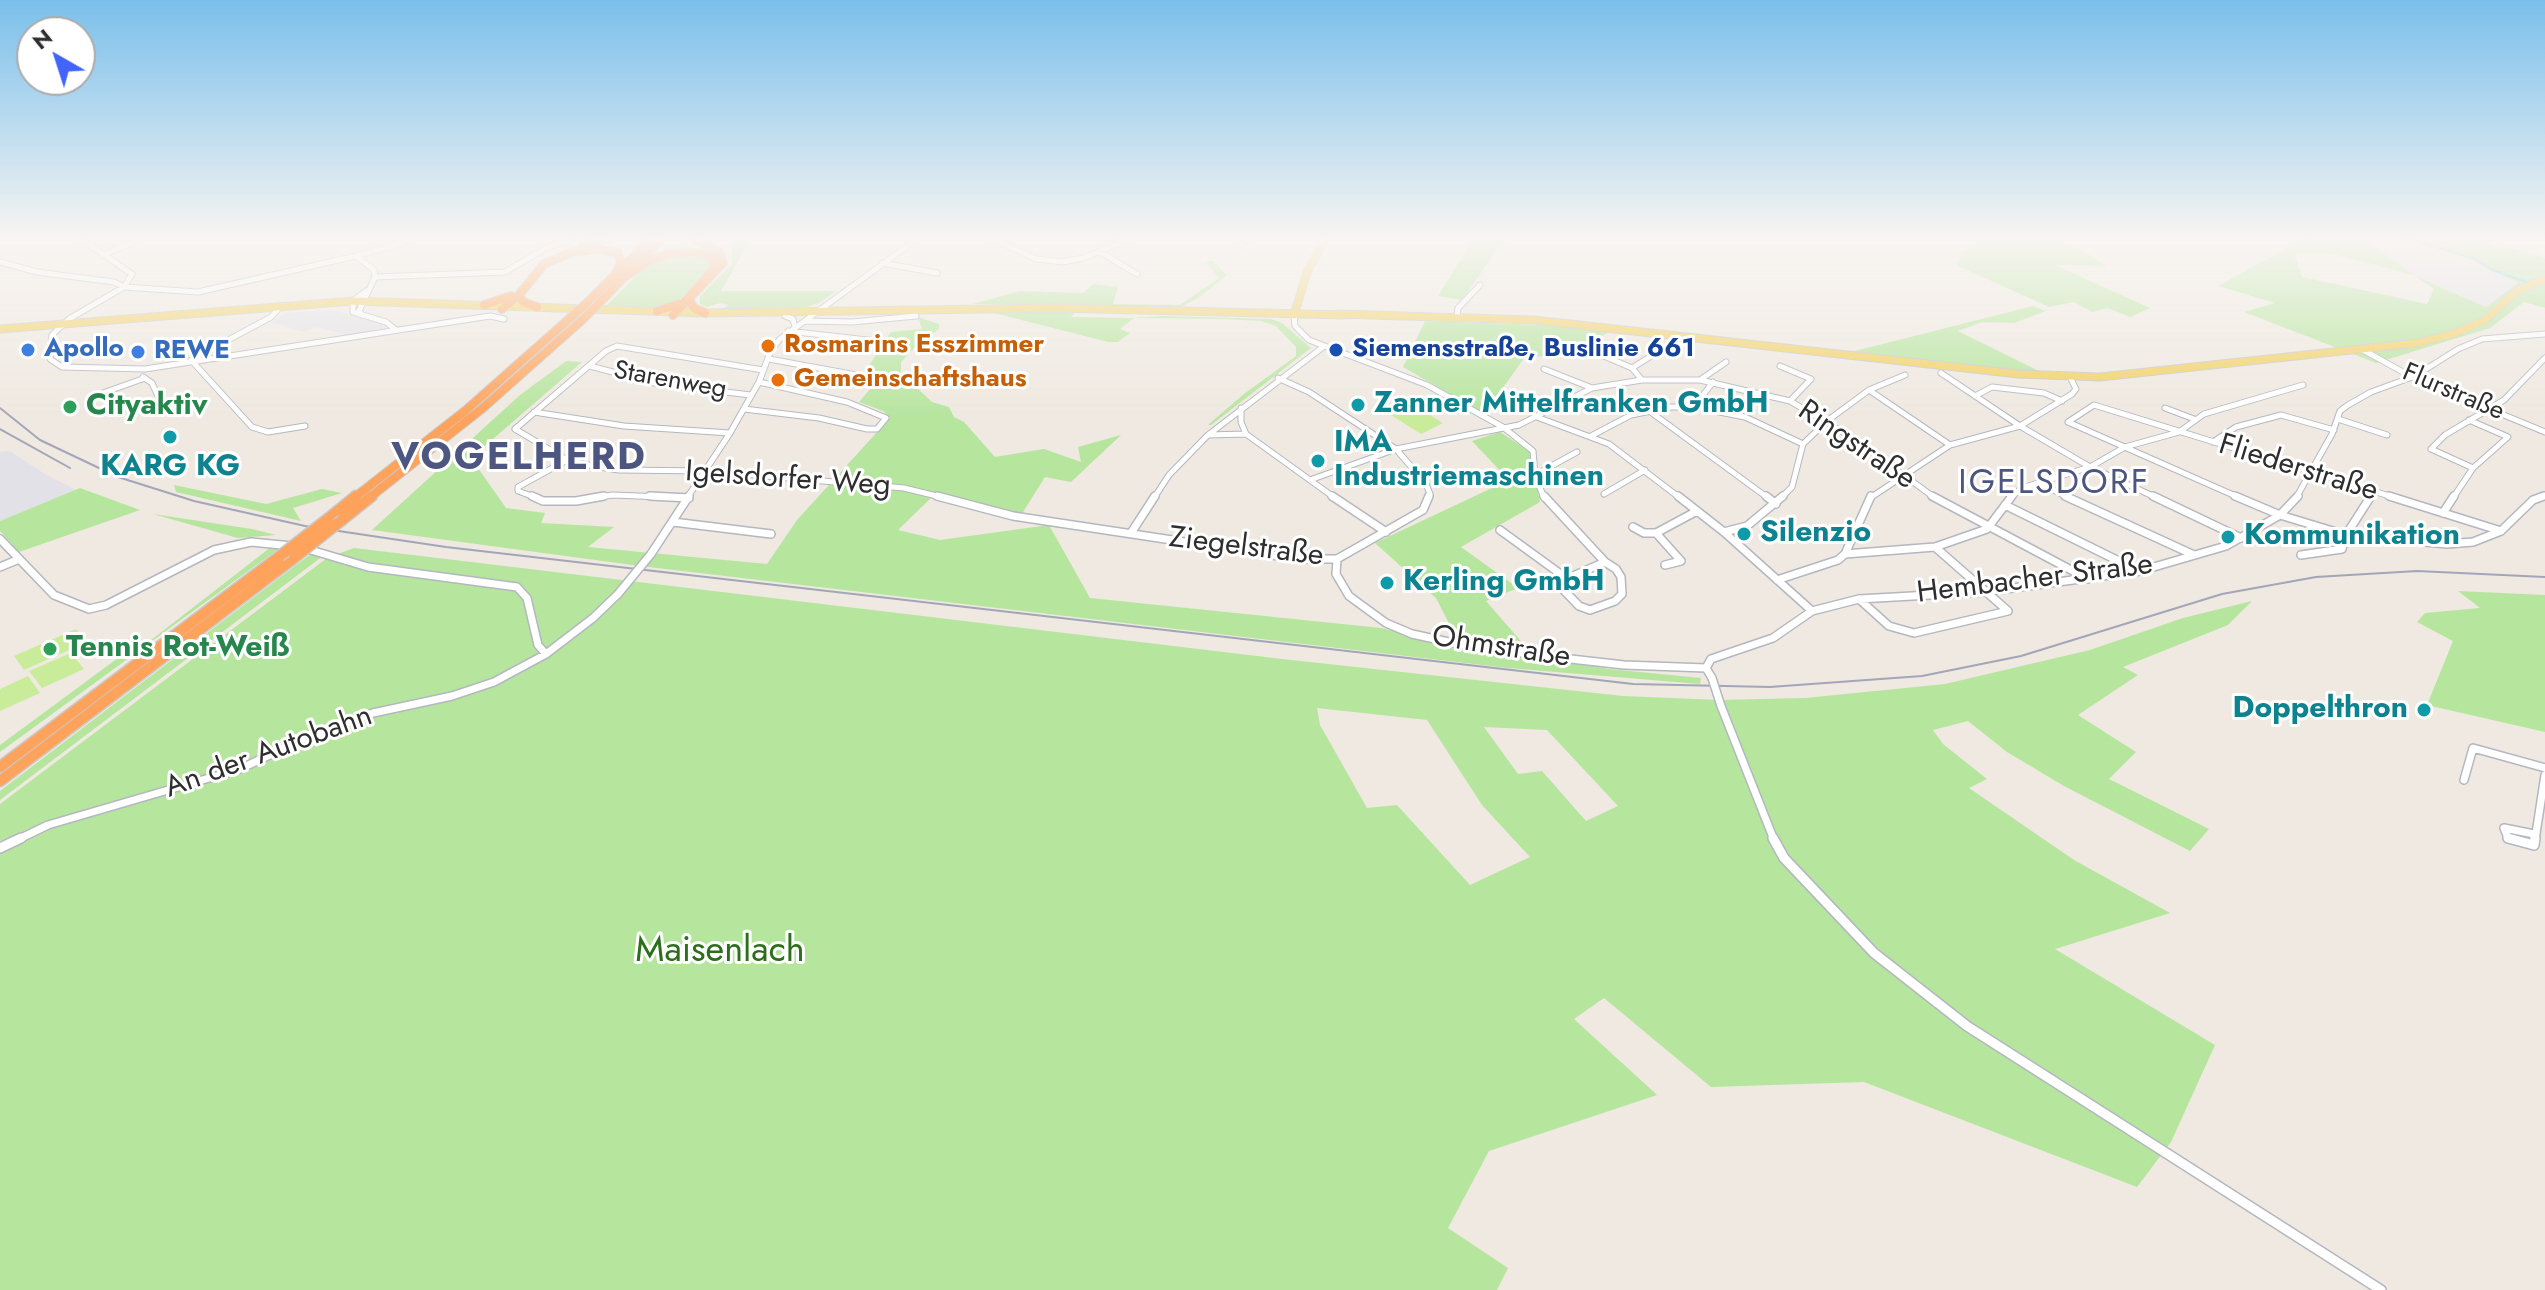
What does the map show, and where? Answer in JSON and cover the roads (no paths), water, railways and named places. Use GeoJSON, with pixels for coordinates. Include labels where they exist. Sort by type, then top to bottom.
{"type":"FeatureCollection","features":[{"type":"Feature","properties":{"kind":"highway"},"geometry":{"type":"LineString","coordinates":[[484,305],[503,299]]}},
{"type":"Feature","properties":{"kind":"highway"},"geometry":{"type":"LineString","coordinates":[[504,306],[511,299]]}},
{"type":"Feature","properties":{"kind":"highway"},"geometry":{"type":"LineString","coordinates":[[520,299],[537,307]]}},
{"type":"Feature","properties":{"kind":"highway"},"geometry":{"type":"LineString","coordinates":[[0,767],[280,556],[465,411],[591,299]]}},
{"type":"Feature","properties":{"kind":"highway"},"geometry":{"type":"LineString","coordinates":[[0,781],[294,558],[484,407],[603,299]]}},
{"type":"Feature","properties":{"kind":"highway"},"geometry":{"type":"LineString","coordinates":[[679,308],[687,299]]}},
{"type":"Feature","properties":{"kind":"highway"},"geometry":{"type":"LineString","coordinates":[[679,308],[688,299]]}},
{"type":"Feature","properties":{"kind":"highway"},"geometry":{"type":"LineString","coordinates":[[657,311],[694,308],[705,313]]}},
{"type":"Feature","properties":{"kind":"main road"},"geometry":{"type":"LineString","coordinates":[[1299,314],[1301,299]]}},
{"type":"Feature","properties":{"kind":"main road"},"geometry":{"type":"LineString","coordinates":[[679,308],[705,313],[788,315],[1029,308],[1534,320],[2070,377],[2195,368],[2363,350],[2453,334],[2485,320],[2509,299]]}},
{"type":"Feature","properties":{"kind":"main road"},"geometry":{"type":"LineString","coordinates":[[0,330],[353,303],[679,308],[788,315]]}},
{"type":"Feature","properties":{"kind":"main road"},"geometry":{"type":"LineString","coordinates":[[364,303],[657,311]]}},
{"type":"Feature","properties":{"kind":"main road"},"geometry":{"type":"LineString","coordinates":[[1258,313],[1299,314]]}},
{"type":"Feature","properties":{"kind":"main road"},"geometry":{"type":"LineString","coordinates":[[0,330],[63,324]]}},
{"type":"Feature","properties":{"kind":"street"},"geometry":{"type":"LineString","coordinates":[[52,335],[63,324],[104,299]]}},
{"type":"Feature","properties":{"kind":"street"},"geometry":{"type":"LineString","coordinates":[[357,299],[353,303],[353,312],[386,322],[396,330]]}},
{"type":"Feature","properties":{"kind":"street"},"geometry":{"type":"LineString","coordinates":[[363,315],[359,311],[365,299]]}},
{"type":"Feature","properties":{"kind":"street"},"geometry":{"type":"LineString","coordinates":[[788,315],[832,299]]}},
{"type":"Feature","properties":{"kind":"street","name":"An der Autobahn"},"geometry":{"type":"LineString","coordinates":[[0,848],[57,822],[240,769],[297,742],[373,713],[475,689],[537,660],[593,618],[618,594],[651,554],[730,433],[759,382],[771,350],[792,329],[833,299]]}},
{"type":"Feature","properties":{"kind":"street"},"geometry":{"type":"LineString","coordinates":[[1457,317],[1458,308],[1466,299]]}},
{"type":"Feature","properties":{"kind":"street"},"geometry":{"type":"LineString","coordinates":[[191,360],[280,307]]}},
{"type":"Feature","properties":{"kind":"street"},"geometry":{"type":"LineString","coordinates":[[1277,314],[1323,347],[1427,385],[1503,427],[1533,451],[1535,475],[1545,500],[1621,577],[1622,594],[1615,601],[1590,610],[1579,606],[1557,583],[1605,562]]}},
{"type":"Feature","properties":{"kind":"street"},"geometry":{"type":"LineString","coordinates":[[1295,326],[1299,314]]}},
{"type":"Feature","properties":{"kind":"street"},"geometry":{"type":"LineString","coordinates":[[1299,314],[1302,333]]}},
{"type":"Feature","properties":{"kind":"street"},"geometry":{"type":"LineString","coordinates":[[788,315],[793,319],[792,329],[876,341]]}},
{"type":"Feature","properties":{"kind":"street"},"geometry":{"type":"LineString","coordinates":[[48,327],[52,335],[50,359],[55,365],[137,370],[490,316],[504,319]]}},
{"type":"Feature","properties":{"kind":"street"},"geometry":{"type":"LineString","coordinates":[[803,321],[852,322],[916,316]]}},
{"type":"Feature","properties":{"kind":"street","name":"Hembacher Straße"},"geometry":{"type":"LineString","coordinates":[[1812,611],[1859,599],[1983,592],[2140,571],[2241,538],[2280,515],[2295,501],[2334,430],[2340,411],[2371,392],[2412,377],[2458,349],[2482,339],[2545,334]]}},
{"type":"Feature","properties":{"kind":"street"},"geometry":{"type":"LineString","coordinates":[[534,412],[606,351],[617,346],[763,370]]}},
{"type":"Feature","properties":{"kind":"street"},"geometry":{"type":"LineString","coordinates":[[1131,533],[1169,475],[1208,435],[1278,378],[1323,347]]}},
{"type":"Feature","properties":{"kind":"street"},"geometry":{"type":"LineString","coordinates":[[1585,348],[1632,368],[1642,380]]}},
{"type":"Feature","properties":{"kind":"street"},"geometry":{"type":"LineString","coordinates":[[1632,368],[1664,348]]}},
{"type":"Feature","properties":{"kind":"street","name":"Flurstraße"},"geometry":{"type":"LineString","coordinates":[[2363,350],[2412,377],[2545,432]]}},
{"type":"Feature","properties":{"kind":"street"},"geometry":{"type":"LineString","coordinates":[[2473,468],[2431,449],[2445,435],[2504,400],[2545,358]]}},
{"type":"Feature","properties":{"kind":"street"},"geometry":{"type":"LineString","coordinates":[[769,359],[862,376]]}},
{"type":"Feature","properties":{"kind":"street"},"geometry":{"type":"LineString","coordinates":[[191,360],[252,427],[268,432],[305,426]]}},
{"type":"Feature","properties":{"kind":"street"},"geometry":{"type":"LineString","coordinates":[[1700,380],[1726,362]]}},
{"type":"Feature","properties":{"kind":"street","name":"Starenweg"},"geometry":{"type":"LineString","coordinates":[[590,366],[658,384],[751,395]]}},
{"type":"Feature","properties":{"kind":"street"},"geometry":{"type":"LineString","coordinates":[[1780,366],[1811,379],[1790,401]]}},
{"type":"Feature","properties":{"kind":"street"},"geometry":{"type":"LineString","coordinates":[[1544,369],[1592,388]]}},
{"type":"Feature","properties":{"kind":"street"},"geometry":{"type":"LineString","coordinates":[[137,370],[152,383],[157,394]]}},
{"type":"Feature","properties":{"kind":"street"},"geometry":{"type":"LineString","coordinates":[[1941,373],[2020,426],[2090,467],[2241,538]]}},
{"type":"Feature","properties":{"kind":"street"},"geometry":{"type":"LineString","coordinates":[[1724,532],[1747,526],[1792,487],[1800,468],[1803,444],[1827,421],[1869,390],[1905,375]]}},
{"type":"Feature","properties":{"kind":"street"},"geometry":{"type":"LineString","coordinates":[[1777,580],[1838,560],[1845,554],[1869,499],[1950,445],[2020,426],[2062,401],[2076,389],[2070,377]]}},
{"type":"Feature","properties":{"kind":"street"},"geometry":{"type":"LineString","coordinates":[[103,393],[145,378]]}},
{"type":"Feature","properties":{"kind":"street","name":"Ziegelstraße"},"geometry":{"type":"LineString","coordinates":[[1131,533],[1298,559],[1337,559],[1423,510],[1430,494],[1426,484],[1396,449],[1309,392],[1278,378]]}},
{"type":"Feature","properties":{"kind":"street","name":"Ringstraße"},"geometry":{"type":"LineString","coordinates":[[1310,480],[1396,449],[1519,425],[1592,388],[1642,380],[1700,380],[1790,401],[1827,421],[1901,475],[1987,529],[2088,579]]}},
{"type":"Feature","properties":{"kind":"street"},"geometry":{"type":"LineString","coordinates":[[744,409],[819,418],[867,429],[883,425],[886,418],[847,402],[759,382]]}},
{"type":"Feature","properties":{"kind":"street"},"geometry":{"type":"LineString","coordinates":[[1694,407],[1713,382]]}},
{"type":"Feature","properties":{"kind":"street"},"geometry":{"type":"LineString","coordinates":[[1845,554],[1935,547],[1987,529],[2022,488],[2090,467],[2125,447],[2179,432],[2194,419],[2303,385]]}},
{"type":"Feature","properties":{"kind":"street"},"geometry":{"type":"LineString","coordinates":[[1975,396],[1992,387],[2044,393],[2062,401]]}},
{"type":"Feature","properties":{"kind":"street"},"geometry":{"type":"LineString","coordinates":[[1869,390],[1950,445]]}},
{"type":"Feature","properties":{"kind":"street","name":"Fliederstraße"},"geometry":{"type":"LineString","coordinates":[[2125,447],[2068,422],[2094,405],[2501,531]]}},
{"type":"Feature","properties":{"kind":"street"},"geometry":{"type":"LineString","coordinates":[[1591,436],[1631,415],[1648,410],[1694,407],[1745,417],[1803,444]]}},
{"type":"Feature","properties":{"kind":"street"},"geometry":{"type":"LineString","coordinates":[[1241,408],[1241,422],[1246,434],[1386,532]]}},
{"type":"Feature","properties":{"kind":"street"},"geometry":{"type":"LineString","coordinates":[[2165,408],[2194,419]]}},
{"type":"Feature","properties":{"kind":"street"},"geometry":{"type":"LineString","coordinates":[[1648,410],[1776,504]]}},
{"type":"Feature","properties":{"kind":"street"},"geometry":{"type":"LineString","coordinates":[[534,412],[624,426],[730,433]]}},
{"type":"Feature","properties":{"kind":"street","name":"Igelsdorfer Weg"},"geometry":{"type":"LineString","coordinates":[[534,412],[518,425],[518,433],[567,460],[619,470],[707,471],[871,484],[929,493],[1013,516],[1131,533]]}},
{"type":"Feature","properties":{"kind":"street"},"geometry":{"type":"LineString","coordinates":[[2213,442],[2236,427],[2281,415],[2334,430]]}},
{"type":"Feature","properties":{"kind":"street"},"geometry":{"type":"LineString","coordinates":[[1534,416],[1591,436],[1645,470],[1724,532],[1812,611],[1773,638],[1711,659],[1706,668],[1769,832],[1784,858],[1874,953],[1967,1026],[2381,1290]]}},
{"type":"Feature","properties":{"kind":"street"},"geometry":{"type":"LineString","coordinates":[[2338,419],[2387,435]]}},
{"type":"Feature","properties":{"kind":"street"},"geometry":{"type":"LineString","coordinates":[[2443,513],[2473,468],[2508,437],[2469,420]]}},
{"type":"Feature","properties":{"kind":"street"},"geometry":{"type":"LineString","coordinates":[[1208,435],[1246,434]]}},
{"type":"Feature","properties":{"kind":"street"},"geometry":{"type":"LineString","coordinates":[[2125,447],[2280,515],[2346,535],[2447,544],[2489,538],[2501,531],[2533,500],[2545,496]]}},
{"type":"Feature","properties":{"kind":"street"},"geometry":{"type":"LineString","coordinates":[[1535,475],[1577,452]]}},
{"type":"Feature","properties":{"kind":"street"},"geometry":{"type":"LineString","coordinates":[[567,460],[524,482],[518,491],[543,501],[613,495],[689,498]]}},
{"type":"Feature","properties":{"kind":"street"},"geometry":{"type":"LineString","coordinates":[[1604,494],[1645,470]]}},
{"type":"Feature","properties":{"kind":"street"},"geometry":{"type":"LineString","coordinates":[[2040,483],[2083,507],[2194,555]]}},
{"type":"Feature","properties":{"kind":"street"},"geometry":{"type":"LineString","coordinates":[[2301,555],[2342,549],[2346,535],[2374,492]]}},
{"type":"Feature","properties":{"kind":"street"},"geometry":{"type":"LineString","coordinates":[[2005,505],[2140,571]]}},
{"type":"Feature","properties":{"kind":"street"},"geometry":{"type":"LineString","coordinates":[[1633,527],[1644,533],[1656,533],[1697,511]]}},
{"type":"Feature","properties":{"kind":"street"},"geometry":{"type":"LineString","coordinates":[[673,522],[771,534]]}},
{"type":"Feature","properties":{"kind":"street"},"geometry":{"type":"LineString","coordinates":[[1500,530],[1566,578]]}},
{"type":"Feature","properties":{"kind":"street"},"geometry":{"type":"LineString","coordinates":[[1656,533],[1681,561],[1665,565]]}},
{"type":"Feature","properties":{"kind":"street"},"geometry":{"type":"LineString","coordinates":[[0,539],[54,595],[89,609],[106,605],[214,550],[251,542],[322,551],[368,567],[510,585],[527,598],[538,645],[546,654]]}},
{"type":"Feature","properties":{"kind":"street"},"geometry":{"type":"LineString","coordinates":[[1859,599],[1889,626],[1914,633],[1963,625],[2008,611],[1935,547]]}},
{"type":"Feature","properties":{"kind":"street","name":"Ohmstraße"},"geometry":{"type":"LineString","coordinates":[[1337,559],[1334,566],[1336,574],[1349,596],[1386,623],[1412,634],[1467,646],[1608,664],[1706,668]]}},
{"type":"Feature","properties":{"kind":"street"},"geometry":{"type":"LineString","coordinates":[[0,567],[17,560]]}},
{"type":"Feature","properties":{"kind":"street"},"geometry":{"type":"LineString","coordinates":[[2464,780],[2473,748],[2545,768]]}},
{"type":"Feature","properties":{"kind":"street"},"geometry":{"type":"LineString","coordinates":[[2534,834],[2545,775]]}},
{"type":"Feature","properties":{"kind":"railway"},"geometry":{"type":"LineString","coordinates":[[0,408],[40,440],[118,477],[194,501],[305,526],[446,547],[1633,684],[1770,687],[1922,676],[2021,656],[2222,594],[2316,577],[2417,571],[2545,577]]}},
{"type":"Feature","properties":{"kind":"railway"},"geometry":{"type":"LineString","coordinates":[[0,429],[70,468]]}},
{"type":"Feature","properties":{"kind":"place","name":"Rosmarins Esszimmer"},"geometry":{"type":"Point","coordinates":[768,346]}},
{"type":"Feature","properties":{"kind":"place","name":"Apollo"},"geometry":{"type":"Point","coordinates":[28,350]}},
{"type":"Feature","properties":{"kind":"place","name":"Siemensstraße, Buslinie 661"},"geometry":{"type":"Point","coordinates":[1336,350]}},
{"type":"Feature","properties":{"kind":"place","name":"REWE"},"geometry":{"type":"Point","coordinates":[138,352]}},
{"type":"Feature","properties":{"kind":"place","name":"Gemeinschaftshaus"},"geometry":{"type":"Point","coordinates":[778,380]}},
{"type":"Feature","properties":{"kind":"place","name":"Zanner Mittelfranken GmbH"},"geometry":{"type":"Point","coordinates":[1358,405]}},
{"type":"Feature","properties":{"kind":"place","name":"Cityaktiv"},"geometry":{"type":"Point","coordinates":[70,407]}},
{"type":"Feature","properties":{"kind":"place","name":"KARG KG"},"geometry":{"type":"Point","coordinates":[170,437]}},
{"type":"Feature","properties":{"kind":"place","name":"IMA Industriemaschinen"},"geometry":{"type":"Point","coordinates":[1318,461]}},
{"type":"Feature","properties":{"kind":"place","name":"Silenzio"},"geometry":{"type":"Point","coordinates":[1744,534]}},
{"type":"Feature","properties":{"kind":"place","name":"Kommunikation"},"geometry":{"type":"Point","coordinates":[2228,537]}},
{"type":"Feature","properties":{"kind":"place","name":"Kerling GmbH"},"geometry":{"type":"Point","coordinates":[1387,583]}},
{"type":"Feature","properties":{"kind":"place","name":"Tennis Rot-Weiß"},"geometry":{"type":"Point","coordinates":[50,649]}},
{"type":"Feature","properties":{"kind":"place","name":"Doppelthron"},"geometry":{"type":"Point","coordinates":[2424,710]}},
{"type":"Feature","properties":{"kind":"district","name":"VOGELHERD"},"geometry":{"type":"Point","coordinates":[519,460]}},
{"type":"Feature","properties":{"kind":"district","name":"IGELSDORF"},"geometry":{"type":"Point","coordinates":[2054,485]}},
{"type":"Feature","properties":{"kind":"park label","name":"Maisenlach"},"geometry":{"type":"Point","coordinates":[720,952]}}]}
